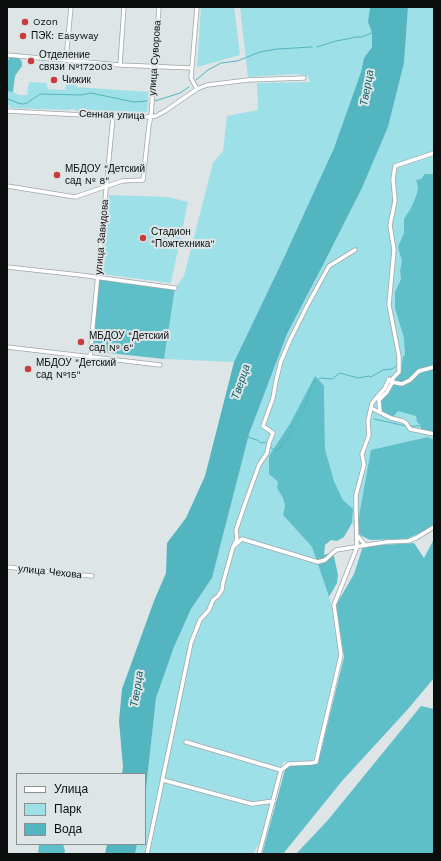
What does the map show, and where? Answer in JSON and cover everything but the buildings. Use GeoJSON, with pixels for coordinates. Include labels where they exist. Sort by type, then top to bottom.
{"type":"FeatureCollection","features":[{"type":"Feature","properties":{"kind":"street"},"geometry":{"type":"LineString","coordinates":[[66,59],[71,7]]}},
{"type":"Feature","properties":{"kind":"street"},"geometry":{"type":"LineString","coordinates":[[120,65],[124,7]]}},
{"type":"Feature","properties":{"kind":"street","name":"улица Суворова"},"geometry":{"type":"LineString","coordinates":[[106,187],[122,181],[143,180],[151,116],[159,7]]}},
{"type":"Feature","properties":{"kind":"street"},"geometry":{"type":"LineString","coordinates":[[197,7],[191,68],[191,78],[197,89]]}},
{"type":"Feature","properties":{"kind":"street"},"geometry":{"type":"LineString","coordinates":[[7,55],[66,59],[120,65],[191,68]]}},
{"type":"Feature","properties":{"kind":"street","name":"Сенная улица"},"geometry":{"type":"LineString","coordinates":[[7,111],[140,118],[156,116],[197,89],[213,84],[304,78]]}},
{"type":"Feature","properties":{"kind":"street","name":"улица Завидова"},"geometry":{"type":"LineString","coordinates":[[90,357],[113,117]]}},
{"type":"Feature","properties":{"kind":"street"},"geometry":{"type":"LineString","coordinates":[[380,412],[379,400],[387,392],[393,378],[399,372],[399,356],[389,306],[394,250],[390,225],[395,201],[393,179],[395,166],[434,153]]}},
{"type":"Feature","properties":{"kind":"street"},"geometry":{"type":"LineString","coordinates":[[7,186],[75,197],[86,192],[106,187]]}},
{"type":"Feature","properties":{"kind":"street"},"geometry":{"type":"LineString","coordinates":[[147,854],[190,643],[200,620],[209,610],[213,600],[222,590],[222,583],[233,547],[237,539],[236,530],[259,464],[267,453],[273,433],[263,426],[273,398],[278,374],[290,340],[306,306],[329,266],[355,250]]}},
{"type":"Feature","properties":{"kind":"street"},"geometry":{"type":"LineString","coordinates":[[7,267],[98,277],[175,288]]}},
{"type":"Feature","properties":{"kind":"street"},"geometry":{"type":"LineString","coordinates":[[7,347],[160,365]]}},
{"type":"Feature","properties":{"kind":"street"},"geometry":{"type":"LineString","coordinates":[[259,854],[281,770],[289,764],[316,762],[341,655],[334,606],[357,547],[356,495],[364,465],[362,454],[369,436],[368,421],[372,403],[385,388],[390,379],[392,382],[402,384],[410,380],[419,371],[434,367]]}},
{"type":"Feature","properties":{"kind":"street"},"geometry":{"type":"LineString","coordinates":[[371,408],[391,418],[403,421],[410,429],[434,434]]}},
{"type":"Feature","properties":{"kind":"street"},"geometry":{"type":"LineString","coordinates":[[233,547],[242,539],[318,562],[325,560],[336,550],[386,542],[408,541],[434,528]]}},
{"type":"Feature","properties":{"kind":"street"},"geometry":{"type":"LineString","coordinates":[[357,535],[365,545]]}},
{"type":"Feature","properties":{"kind":"street","name":"улица Чехова"},"geometry":{"type":"LineString","coordinates":[[7,567],[92,576]]}},
{"type":"Feature","properties":{"kind":"street"},"geometry":{"type":"LineString","coordinates":[[186,742],[281,770]]}},
{"type":"Feature","properties":{"kind":"street"},"geometry":{"type":"LineString","coordinates":[[163,780],[252,804],[274,801]]}},
{"type":"Feature","properties":{"kind":"green space"},"geometry":{"type":"Polygon","coordinates":[[[201,7],[234,7],[240,55],[197,67],[201,7]]]}},
{"type":"Feature","properties":{"kind":"green space"},"geometry":{"type":"Polygon","coordinates":[[[240,7],[370,7],[368,22],[372,33],[372,47],[364,58],[361,72],[334,148],[234,362],[164,359],[175,288],[184,276],[213,163],[223,151],[227,116],[258,110],[257,83],[310,82],[308,76],[297,74],[248,77],[240,7]]]}},
{"type":"Feature","properties":{"kind":"green space"},"geometry":{"type":"Polygon","coordinates":[[[408,7],[434,7],[434,228],[400,271],[401,279],[395,292],[395,308],[434,410],[434,440],[428,437],[409,442],[356,533],[352,523],[353,509],[343,500],[334,481],[325,449],[324,386],[291,422],[269,456],[269,474],[278,482],[277,488],[283,498],[285,506],[283,515],[312,547],[332,606],[339,654],[313,762],[283,762],[264,834],[253,854],[135,854],[137,845],[146,845],[146,789],[156,698],[174,647],[191,609],[212,578],[249,434],[287,334],[362,188],[388,127],[404,63],[408,7]]]}},
{"type":"Feature","properties":{"kind":"green space"},"geometry":{"type":"Polygon","coordinates":[[[76,81],[76,87],[149,92],[147,112],[139,115],[76,111],[74,109],[11,108],[7,104],[7,91],[19,95],[27,95],[29,82],[46,83],[48,89],[65,90],[66,84],[76,81]]]}},
{"type":"Feature","properties":{"kind":"green space","name":"Стадион \"Пожтехника\""},"geometry":{"type":"Polygon","coordinates":[[[109,195],[168,197],[188,202],[171,283],[101,274],[109,195]]]}},
{"type":"Feature","properties":{"kind":"shaded area"},"geometry":{"type":"Polygon","coordinates":[[[9,58],[19,58],[22,62],[22,66],[15,76],[13,92],[7,91],[7,63],[9,58]]]}},
{"type":"Feature","properties":{"kind":"shaded area"},"geometry":{"type":"Polygon","coordinates":[[[425,174],[434,174],[434,432],[421,429],[421,426],[417,422],[416,416],[398,411],[393,417],[384,413],[380,407],[380,400],[394,384],[395,377],[401,370],[403,357],[405,355],[404,338],[395,308],[395,292],[401,279],[400,271],[402,261],[398,247],[404,233],[404,219],[417,194],[418,187],[416,180],[421,179],[425,174]]]}},
{"type":"Feature","properties":{"kind":"shaded area"},"geometry":{"type":"Polygon","coordinates":[[[98,277],[175,288],[164,359],[91,351],[98,277]]]}},
{"type":"Feature","properties":{"kind":"shaded area"},"geometry":{"type":"Polygon","coordinates":[[[315,376],[324,386],[325,449],[334,481],[343,500],[353,509],[352,523],[344,537],[337,541],[331,540],[325,545],[324,555],[333,552],[338,575],[337,583],[329,597],[312,547],[283,515],[285,506],[283,498],[277,488],[278,482],[269,474],[269,456],[291,422],[315,376]]]}},
{"type":"Feature","properties":{"kind":"shaded area"},"geometry":{"type":"Polygon","coordinates":[[[428,437],[434,440],[434,524],[426,530],[407,539],[370,540],[356,533],[371,450],[428,437]]]}},
{"type":"Feature","properties":{"kind":"shaded area"},"geometry":{"type":"Polygon","coordinates":[[[434,539],[434,678],[408,709],[342,781],[283,854],[262,854],[286,766],[318,763],[344,657],[336,605],[354,574],[363,546],[414,543],[424,558],[434,539]]]}},
{"type":"Feature","properties":{"kind":"shaded area"},"geometry":{"type":"Polygon","coordinates":[[[421,706],[434,709],[434,854],[296,854],[328,820],[421,706]]]}},
{"type":"Feature","properties":{"kind":"shaded area"},"geometry":{"type":"Polygon","coordinates":[[[39,845],[63,845],[65,851],[64,854],[38,854],[39,845]]]}},
{"type":"Feature","properties":{"kind":"water","name":"Тверца"},"geometry":{"type":"Polygon","coordinates":[[[370,7],[408,7],[404,63],[388,127],[362,188],[287,334],[249,434],[212,578],[191,609],[174,647],[156,698],[146,789],[146,773],[122,773],[123,767],[119,721],[122,689],[154,601],[166,573],[167,543],[186,518],[205,476],[234,362],[334,148],[361,72],[364,58],[372,47],[372,33],[368,22],[370,7]]]}},
{"type":"Feature","properties":{"kind":"water"},"geometry":{"type":"Polygon","coordinates":[[[107,845],[137,845],[135,854],[105,854],[107,845]]]}},
{"type":"Feature","properties":{"kind":"waterway"},"geometry":{"type":"LineString","coordinates":[[317,47],[336,41],[354,37],[362,37],[372,33]]}},
{"type":"Feature","properties":{"kind":"waterway"},"geometry":{"type":"LineString","coordinates":[[196,80],[208,70],[221,63],[237,61],[260,52],[277,49],[312,47]]}},
{"type":"Feature","properties":{"kind":"waterway"},"geometry":{"type":"LineString","coordinates":[[155,101],[180,93],[189,87]]}},
{"type":"Feature","properties":{"kind":"waterway"},"geometry":{"type":"LineString","coordinates":[[8,99],[23,104],[40,94],[81,95],[91,93],[134,102],[147,101]]}},
{"type":"Feature","properties":{"kind":"waterway"},"geometry":{"type":"LineString","coordinates":[[269,446],[276,450],[282,446],[283,442],[287,440],[291,432],[292,425],[302,413],[314,381],[321,378],[332,379],[340,373],[358,378],[371,377],[383,370],[392,369],[396,366]]}},
{"type":"Feature","properties":{"kind":"waterway"},"geometry":{"type":"LineString","coordinates":[[374,419],[406,426]]}},
{"type":"Feature","properties":{"kind":"waterway"},"geometry":{"type":"LineString","coordinates":[[411,426],[420,426]]}},
{"type":"Feature","properties":{"kind":"waterway"},"geometry":{"type":"LineString","coordinates":[[248,437],[267,444]]}},
{"type":"Feature","properties":{"kind":"place","name":"Ozon"},"geometry":{"type":"Point","coordinates":[25,22]}},
{"type":"Feature","properties":{"kind":"place","name":"ПЭК: Easyway"},"geometry":{"type":"Point","coordinates":[23,36]}},
{"type":"Feature","properties":{"kind":"place","name":"Отделение связи №172003"},"geometry":{"type":"Point","coordinates":[31,61]}},
{"type":"Feature","properties":{"kind":"place","name":"Чижик"},"geometry":{"type":"Point","coordinates":[54,80]}},
{"type":"Feature","properties":{"kind":"place","name":"МБДОУ \"Детский сад № 8\""},"geometry":{"type":"Point","coordinates":[57,175]}},
{"type":"Feature","properties":{"kind":"place","name":"Стадион \"Пожтехника\""},"geometry":{"type":"Point","coordinates":[143,238]}},
{"type":"Feature","properties":{"kind":"place","name":"МБДОУ \"Детский сад № 6\""},"geometry":{"type":"Point","coordinates":[81,342]}},
{"type":"Feature","properties":{"kind":"place","name":"МБДОУ \"Детский сад №15\""},"geometry":{"type":"Point","coordinates":[28,369]}}]}
